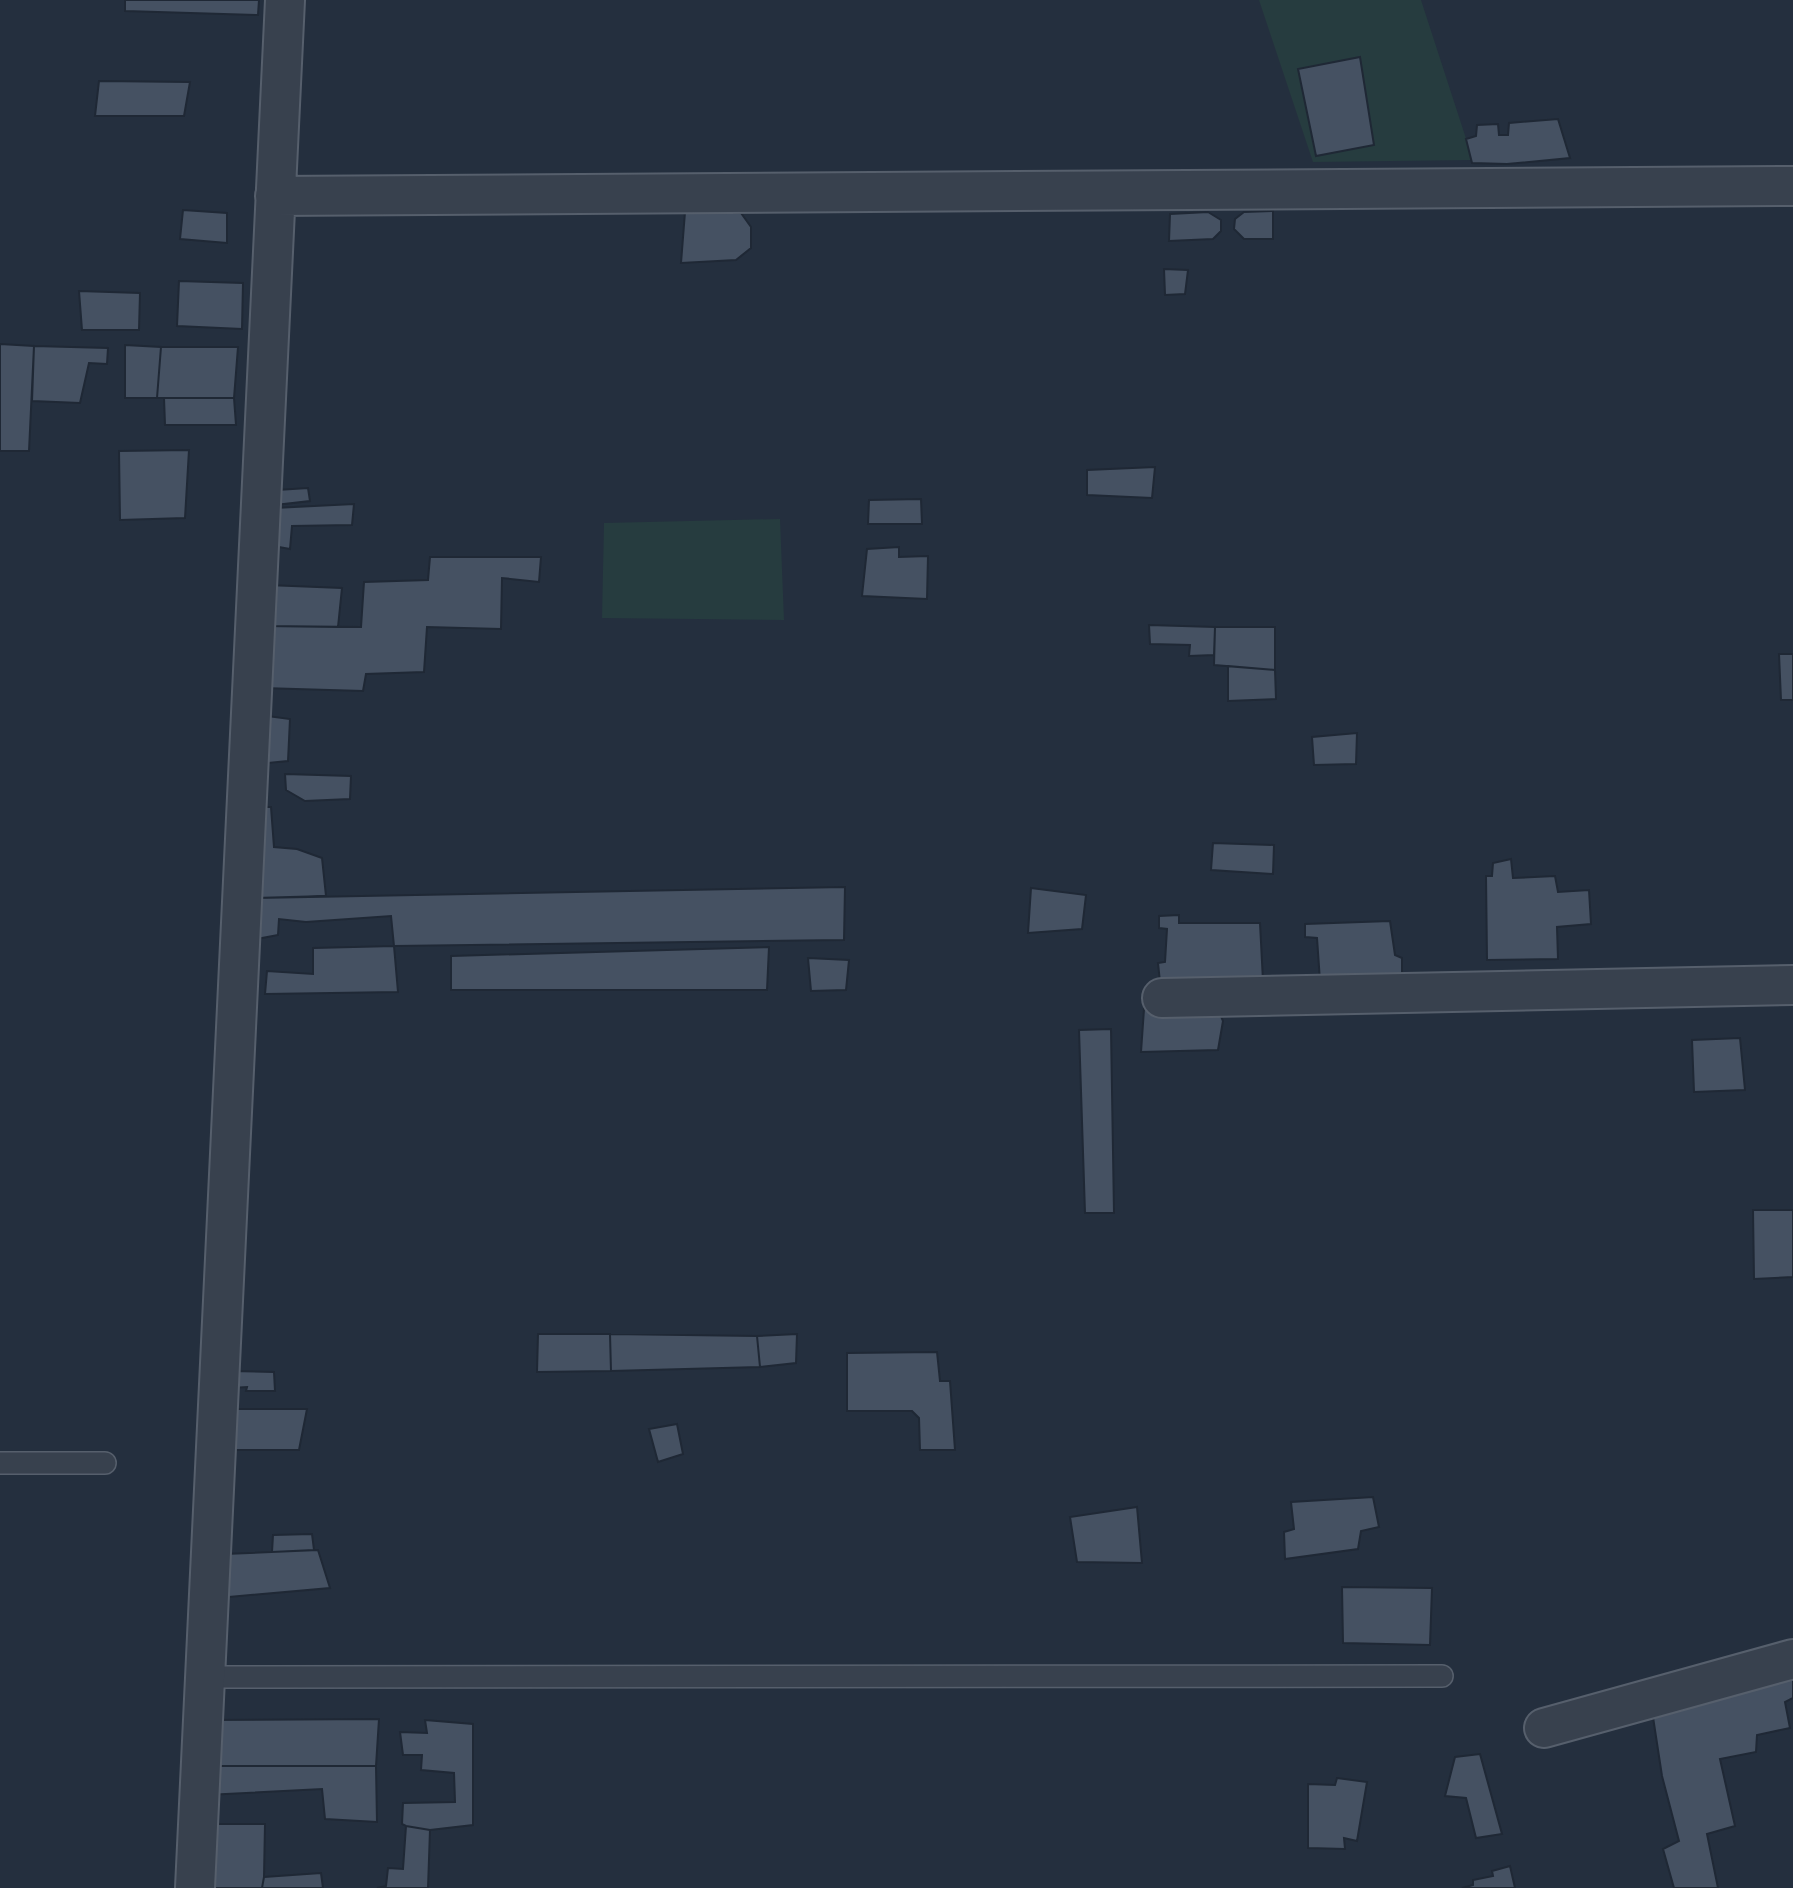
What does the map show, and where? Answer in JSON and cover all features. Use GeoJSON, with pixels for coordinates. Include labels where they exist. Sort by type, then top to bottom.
{"type":"FeatureCollection","features":[{"type":"Feature","properties":{"kind":"street"},"geometry":{"type":"LineString","coordinates":[[195,1888],[285,0]]}},
{"type":"Feature","properties":{"kind":"street"},"geometry":{"type":"LineString","coordinates":[[275,196],[1793,186]]}},
{"type":"Feature","properties":{"kind":"street"},"geometry":{"type":"LineString","coordinates":[[1162,998],[1793,985]]}},
{"type":"Feature","properties":{"kind":"street"},"geometry":{"type":"LineString","coordinates":[[1544,1728],[1793,1659]]}},
{"type":"Feature","properties":{"kind":"lane"},"geometry":{"type":"LineString","coordinates":[[0,1463],[106,1463]]}},
{"type":"Feature","properties":{"kind":"lane"},"geometry":{"type":"LineString","coordinates":[[205,1677],[1441,1676]]}},
{"type":"Feature","properties":{"kind":"green space"},"geometry":{"type":"Polygon","coordinates":[[[1259,0],[1421,0],[1473,160],[1313,162],[1259,0]]]}},
{"type":"Feature","properties":{"kind":"green space"},"geometry":{"type":"Polygon","coordinates":[[[780,519],[784,620],[602,618],[604,523],[780,519]]]}},
{"type":"Feature","properties":{"kind":"building"},"geometry":{"type":"Polygon","coordinates":[[[125,0],[259,0],[258,15],[125,11],[125,0]]]}},
{"type":"Feature","properties":{"kind":"building"},"geometry":{"type":"Polygon","coordinates":[[[1360,57],[1374,145],[1316,156],[1298,69],[1360,57]]]}},
{"type":"Feature","properties":{"kind":"building"},"geometry":{"type":"Polygon","coordinates":[[[99,81],[190,82],[184,116],[95,116],[99,81]]]}},
{"type":"Feature","properties":{"kind":"building"},"geometry":{"type":"Polygon","coordinates":[[[1558,119],[1570,158],[1507,164],[1472,163],[1466,139],[1476,136],[1477,125],[1498,124],[1499,135],[1508,135],[1509,123],[1558,119]]]}},
{"type":"Feature","properties":{"kind":"building"},"geometry":{"type":"Polygon","coordinates":[[[183,210],[227,213],[227,243],[180,239],[183,210]]]}},
{"type":"Feature","properties":{"kind":"building"},"geometry":{"type":"Polygon","coordinates":[[[1273,211],[1273,239],[1244,239],[1234,229],[1235,219],[1244,212],[1273,211]]]}},
{"type":"Feature","properties":{"kind":"building"},"geometry":{"type":"Polygon","coordinates":[[[685,212],[741,213],[751,227],[751,248],[736,260],[681,263],[685,212]]]}},
{"type":"Feature","properties":{"kind":"building"},"geometry":{"type":"Polygon","coordinates":[[[1208,212],[1221,220],[1221,231],[1213,239],[1169,241],[1170,214],[1208,212]]]}},
{"type":"Feature","properties":{"kind":"building"},"geometry":{"type":"Polygon","coordinates":[[[1164,269],[1188,270],[1185,294],[1165,295],[1164,269]]]}},
{"type":"Feature","properties":{"kind":"building"},"geometry":{"type":"Polygon","coordinates":[[[179,281],[243,283],[242,329],[177,326],[179,281]]]}},
{"type":"Feature","properties":{"kind":"building"},"geometry":{"type":"Polygon","coordinates":[[[79,291],[140,293],[139,330],[82,330],[79,291]]]}},
{"type":"Feature","properties":{"kind":"building"},"geometry":{"type":"Polygon","coordinates":[[[0,344],[34,346],[29,451],[0,451],[0,344]]]}},
{"type":"Feature","properties":{"kind":"building"},"geometry":{"type":"Polygon","coordinates":[[[125,345],[161,347],[157,398],[125,398],[125,345]]]}},
{"type":"Feature","properties":{"kind":"building"},"geometry":{"type":"Polygon","coordinates":[[[34,346],[108,348],[107,364],[89,363],[80,403],[32,401],[34,346]]]}},
{"type":"Feature","properties":{"kind":"building"},"geometry":{"type":"Polygon","coordinates":[[[161,347],[238,347],[234,398],[157,398],[161,347]]]}},
{"type":"Feature","properties":{"kind":"building"},"geometry":{"type":"Polygon","coordinates":[[[164,398],[234,398],[236,425],[165,425],[164,398]]]}},
{"type":"Feature","properties":{"kind":"building"},"geometry":{"type":"Polygon","coordinates":[[[189,450],[185,518],[120,520],[119,451],[189,450]]]}},
{"type":"Feature","properties":{"kind":"building"},"geometry":{"type":"Polygon","coordinates":[[[1155,467],[1152,498],[1087,495],[1087,470],[1155,467]]]}},
{"type":"Feature","properties":{"kind":"building"},"geometry":{"type":"Polygon","coordinates":[[[308,488],[310,501],[275,505],[277,490],[308,488]]]}},
{"type":"Feature","properties":{"kind":"building"},"geometry":{"type":"Polygon","coordinates":[[[921,499],[922,524],[868,524],[869,500],[921,499]]]}},
{"type":"Feature","properties":{"kind":"building"},"geometry":{"type":"Polygon","coordinates":[[[354,504],[352,525],[292,526],[290,549],[273,546],[274,508],[354,504]]]}},
{"type":"Feature","properties":{"kind":"building"},"geometry":{"type":"Polygon","coordinates":[[[899,547],[899,557],[928,556],[927,599],[862,596],[867,549],[899,547]]]}},
{"type":"Feature","properties":{"kind":"building"},"geometry":{"type":"Polygon","coordinates":[[[430,557],[541,557],[539,582],[502,578],[501,629],[427,627],[424,672],[366,674],[363,691],[262,688],[265,626],[361,627],[364,582],[428,580],[430,557]]]}},
{"type":"Feature","properties":{"kind":"building"},"geometry":{"type":"Polygon","coordinates":[[[267,585],[342,588],[338,627],[265,626],[267,585]]]}},
{"type":"Feature","properties":{"kind":"building"},"geometry":{"type":"Polygon","coordinates":[[[1149,625],[1215,627],[1214,655],[1189,656],[1190,645],[1150,644],[1149,625]]]}},
{"type":"Feature","properties":{"kind":"building"},"geometry":{"type":"Polygon","coordinates":[[[1215,627],[1275,627],[1275,670],[1214,665],[1215,627]]]}},
{"type":"Feature","properties":{"kind":"building"},"geometry":{"type":"Polygon","coordinates":[[[1779,654],[1793,654],[1793,700],[1781,700],[1779,654]]]}},
{"type":"Feature","properties":{"kind":"building"},"geometry":{"type":"Polygon","coordinates":[[[1228,666],[1275,670],[1276,699],[1228,701],[1228,666]]]}},
{"type":"Feature","properties":{"kind":"building"},"geometry":{"type":"Polygon","coordinates":[[[260,715],[290,719],[288,761],[258,764],[260,715]]]}},
{"type":"Feature","properties":{"kind":"building"},"geometry":{"type":"Polygon","coordinates":[[[1357,733],[1356,764],[1314,765],[1312,737],[1357,733]]]}},
{"type":"Feature","properties":{"kind":"building"},"geometry":{"type":"Polygon","coordinates":[[[285,774],[351,776],[350,799],[305,801],[286,790],[285,774]]]}},
{"type":"Feature","properties":{"kind":"building"},"geometry":{"type":"Polygon","coordinates":[[[257,807],[271,807],[274,847],[297,849],[322,858],[326,896],[255,898],[257,807]]]}},
{"type":"Feature","properties":{"kind":"building"},"geometry":{"type":"Polygon","coordinates":[[[1213,843],[1274,845],[1273,874],[1211,870],[1213,843]]]}},
{"type":"Feature","properties":{"kind":"building"},"geometry":{"type":"Polygon","coordinates":[[[1511,859],[1513,878],[1555,876],[1558,892],[1589,890],[1591,924],[1557,927],[1558,959],[1487,960],[1486,876],[1492,876],[1493,863],[1511,859]]]}},
{"type":"Feature","properties":{"kind":"building"},"geometry":{"type":"Polygon","coordinates":[[[845,887],[844,940],[394,946],[391,916],[306,922],[279,919],[278,935],[252,940],[255,898],[845,887]]]}},
{"type":"Feature","properties":{"kind":"building"},"geometry":{"type":"Polygon","coordinates":[[[1031,888],[1086,895],[1082,929],[1028,933],[1031,888]]]}},
{"type":"Feature","properties":{"kind":"building"},"geometry":{"type":"Polygon","coordinates":[[[1179,915],[1179,923],[1260,923],[1263,981],[1160,982],[1158,963],[1165,962],[1167,929],[1159,928],[1159,916],[1179,915]]]}},
{"type":"Feature","properties":{"kind":"building"},"geometry":{"type":"Polygon","coordinates":[[[1390,921],[1395,955],[1402,958],[1402,978],[1320,981],[1317,938],[1305,937],[1305,924],[1390,921]]]}},
{"type":"Feature","properties":{"kind":"building"},"geometry":{"type":"Polygon","coordinates":[[[394,946],[398,992],[265,994],[267,971],[313,974],[313,948],[394,946]]]}},
{"type":"Feature","properties":{"kind":"building"},"geometry":{"type":"Polygon","coordinates":[[[769,947],[767,990],[451,990],[451,956],[769,947]]]}},
{"type":"Feature","properties":{"kind":"building"},"geometry":{"type":"Polygon","coordinates":[[[808,958],[849,960],[846,990],[811,991],[808,958]]]}},
{"type":"Feature","properties":{"kind":"building"},"geometry":{"type":"Polygon","coordinates":[[[1144,1009],[1214,1010],[1220,1014],[1223,1021],[1218,1050],[1141,1052],[1144,1009]]]}},
{"type":"Feature","properties":{"kind":"building"},"geometry":{"type":"Polygon","coordinates":[[[1111,1029],[1114,1213],[1085,1213],[1079,1030],[1111,1029]]]}},
{"type":"Feature","properties":{"kind":"building"},"geometry":{"type":"Polygon","coordinates":[[[1740,1038],[1745,1090],[1694,1092],[1692,1040],[1740,1038]]]}},
{"type":"Feature","properties":{"kind":"building"},"geometry":{"type":"Polygon","coordinates":[[[1753,1210],[1793,1210],[1793,1277],[1754,1279],[1753,1210]]]}},
{"type":"Feature","properties":{"kind":"building"},"geometry":{"type":"Polygon","coordinates":[[[538,1334],[610,1334],[611,1371],[537,1372],[538,1334]]]}},
{"type":"Feature","properties":{"kind":"building"},"geometry":{"type":"Polygon","coordinates":[[[610,1334],[757,1336],[760,1367],[611,1371],[610,1334]]]}},
{"type":"Feature","properties":{"kind":"building"},"geometry":{"type":"Polygon","coordinates":[[[797,1334],[796,1363],[760,1367],[757,1336],[797,1334]]]}},
{"type":"Feature","properties":{"kind":"building"},"geometry":{"type":"Polygon","coordinates":[[[937,1352],[940,1381],[950,1381],[955,1450],[920,1450],[919,1418],[912,1411],[847,1411],[847,1353],[937,1352]]]}},
{"type":"Feature","properties":{"kind":"building"},"geometry":{"type":"Polygon","coordinates":[[[230,1371],[274,1372],[275,1391],[231,1388],[230,1371]]]}},
{"type":"Feature","properties":{"kind":"building"},"geometry":{"type":"Polygon","coordinates":[[[231,1409],[307,1409],[299,1450],[230,1450],[231,1409]]]}},
{"type":"Feature","properties":{"kind":"building"},"geometry":{"type":"Polygon","coordinates":[[[677,1424],[683,1454],[658,1462],[649,1429],[677,1424]]]}},
{"type":"Feature","properties":{"kind":"building"},"geometry":{"type":"Polygon","coordinates":[[[1373,1497],[1379,1527],[1361,1531],[1358,1549],[1285,1559],[1284,1532],[1294,1529],[1291,1502],[1373,1497]]]}},
{"type":"Feature","properties":{"kind":"building"},"geometry":{"type":"Polygon","coordinates":[[[1137,1507],[1142,1563],[1077,1562],[1070,1517],[1137,1507]]]}},
{"type":"Feature","properties":{"kind":"building"},"geometry":{"type":"Polygon","coordinates":[[[312,1534],[314,1550],[272,1552],[273,1535],[312,1534]]]}},
{"type":"Feature","properties":{"kind":"building"},"geometry":{"type":"Polygon","coordinates":[[[318,1550],[330,1588],[218,1598],[224,1554],[318,1550]]]}},
{"type":"Feature","properties":{"kind":"building"},"geometry":{"type":"Polygon","coordinates":[[[1342,1587],[1432,1588],[1430,1645],[1343,1643],[1342,1587]]]}},
{"type":"Feature","properties":{"kind":"building"},"geometry":{"type":"Polygon","coordinates":[[[1793,1667],[1793,1698],[1785,1702],[1790,1728],[1757,1735],[1756,1752],[1720,1759],[1735,1826],[1707,1834],[1718,1888],[1674,1888],[1663,1849],[1679,1841],[1662,1776],[1651,1704],[1793,1667]]]}},
{"type":"Feature","properties":{"kind":"building"},"geometry":{"type":"Polygon","coordinates":[[[379,1719],[376,1766],[207,1766],[208,1720],[379,1719]]]}},
{"type":"Feature","properties":{"kind":"building"},"geometry":{"type":"Polygon","coordinates":[[[425,1720],[473,1724],[473,1825],[430,1830],[402,1824],[403,1803],[455,1802],[454,1773],[421,1770],[422,1755],[403,1755],[400,1732],[427,1733],[425,1720]]]}},
{"type":"Feature","properties":{"kind":"building"},"geometry":{"type":"Polygon","coordinates":[[[1480,1754],[1502,1834],[1476,1838],[1466,1798],[1445,1796],[1455,1757],[1480,1754]]]}},
{"type":"Feature","properties":{"kind":"building"},"geometry":{"type":"Polygon","coordinates":[[[207,1766],[376,1766],[377,1822],[325,1819],[322,1789],[206,1795],[207,1766]]]}},
{"type":"Feature","properties":{"kind":"building"},"geometry":{"type":"Polygon","coordinates":[[[1337,1778],[1367,1782],[1357,1841],[1344,1838],[1345,1849],[1308,1848],[1308,1784],[1335,1785],[1337,1778]]]}},
{"type":"Feature","properties":{"kind":"building"},"geometry":{"type":"Polygon","coordinates":[[[203,1824],[265,1824],[262,1888],[199,1888],[203,1824]]]}},
{"type":"Feature","properties":{"kind":"building"},"geometry":{"type":"Polygon","coordinates":[[[406,1826],[430,1830],[428,1888],[377,1888],[386,1886],[388,1868],[403,1869],[406,1826]]]}},
{"type":"Feature","properties":{"kind":"building"},"geometry":{"type":"Polygon","coordinates":[[[1510,1866],[1515,1888],[1462,1888],[1473,1885],[1473,1880],[1493,1876],[1492,1871],[1510,1866]]]}},
{"type":"Feature","properties":{"kind":"building"},"geometry":{"type":"Polygon","coordinates":[[[321,1873],[323,1888],[262,1888],[264,1877],[321,1873]]]}}]}
